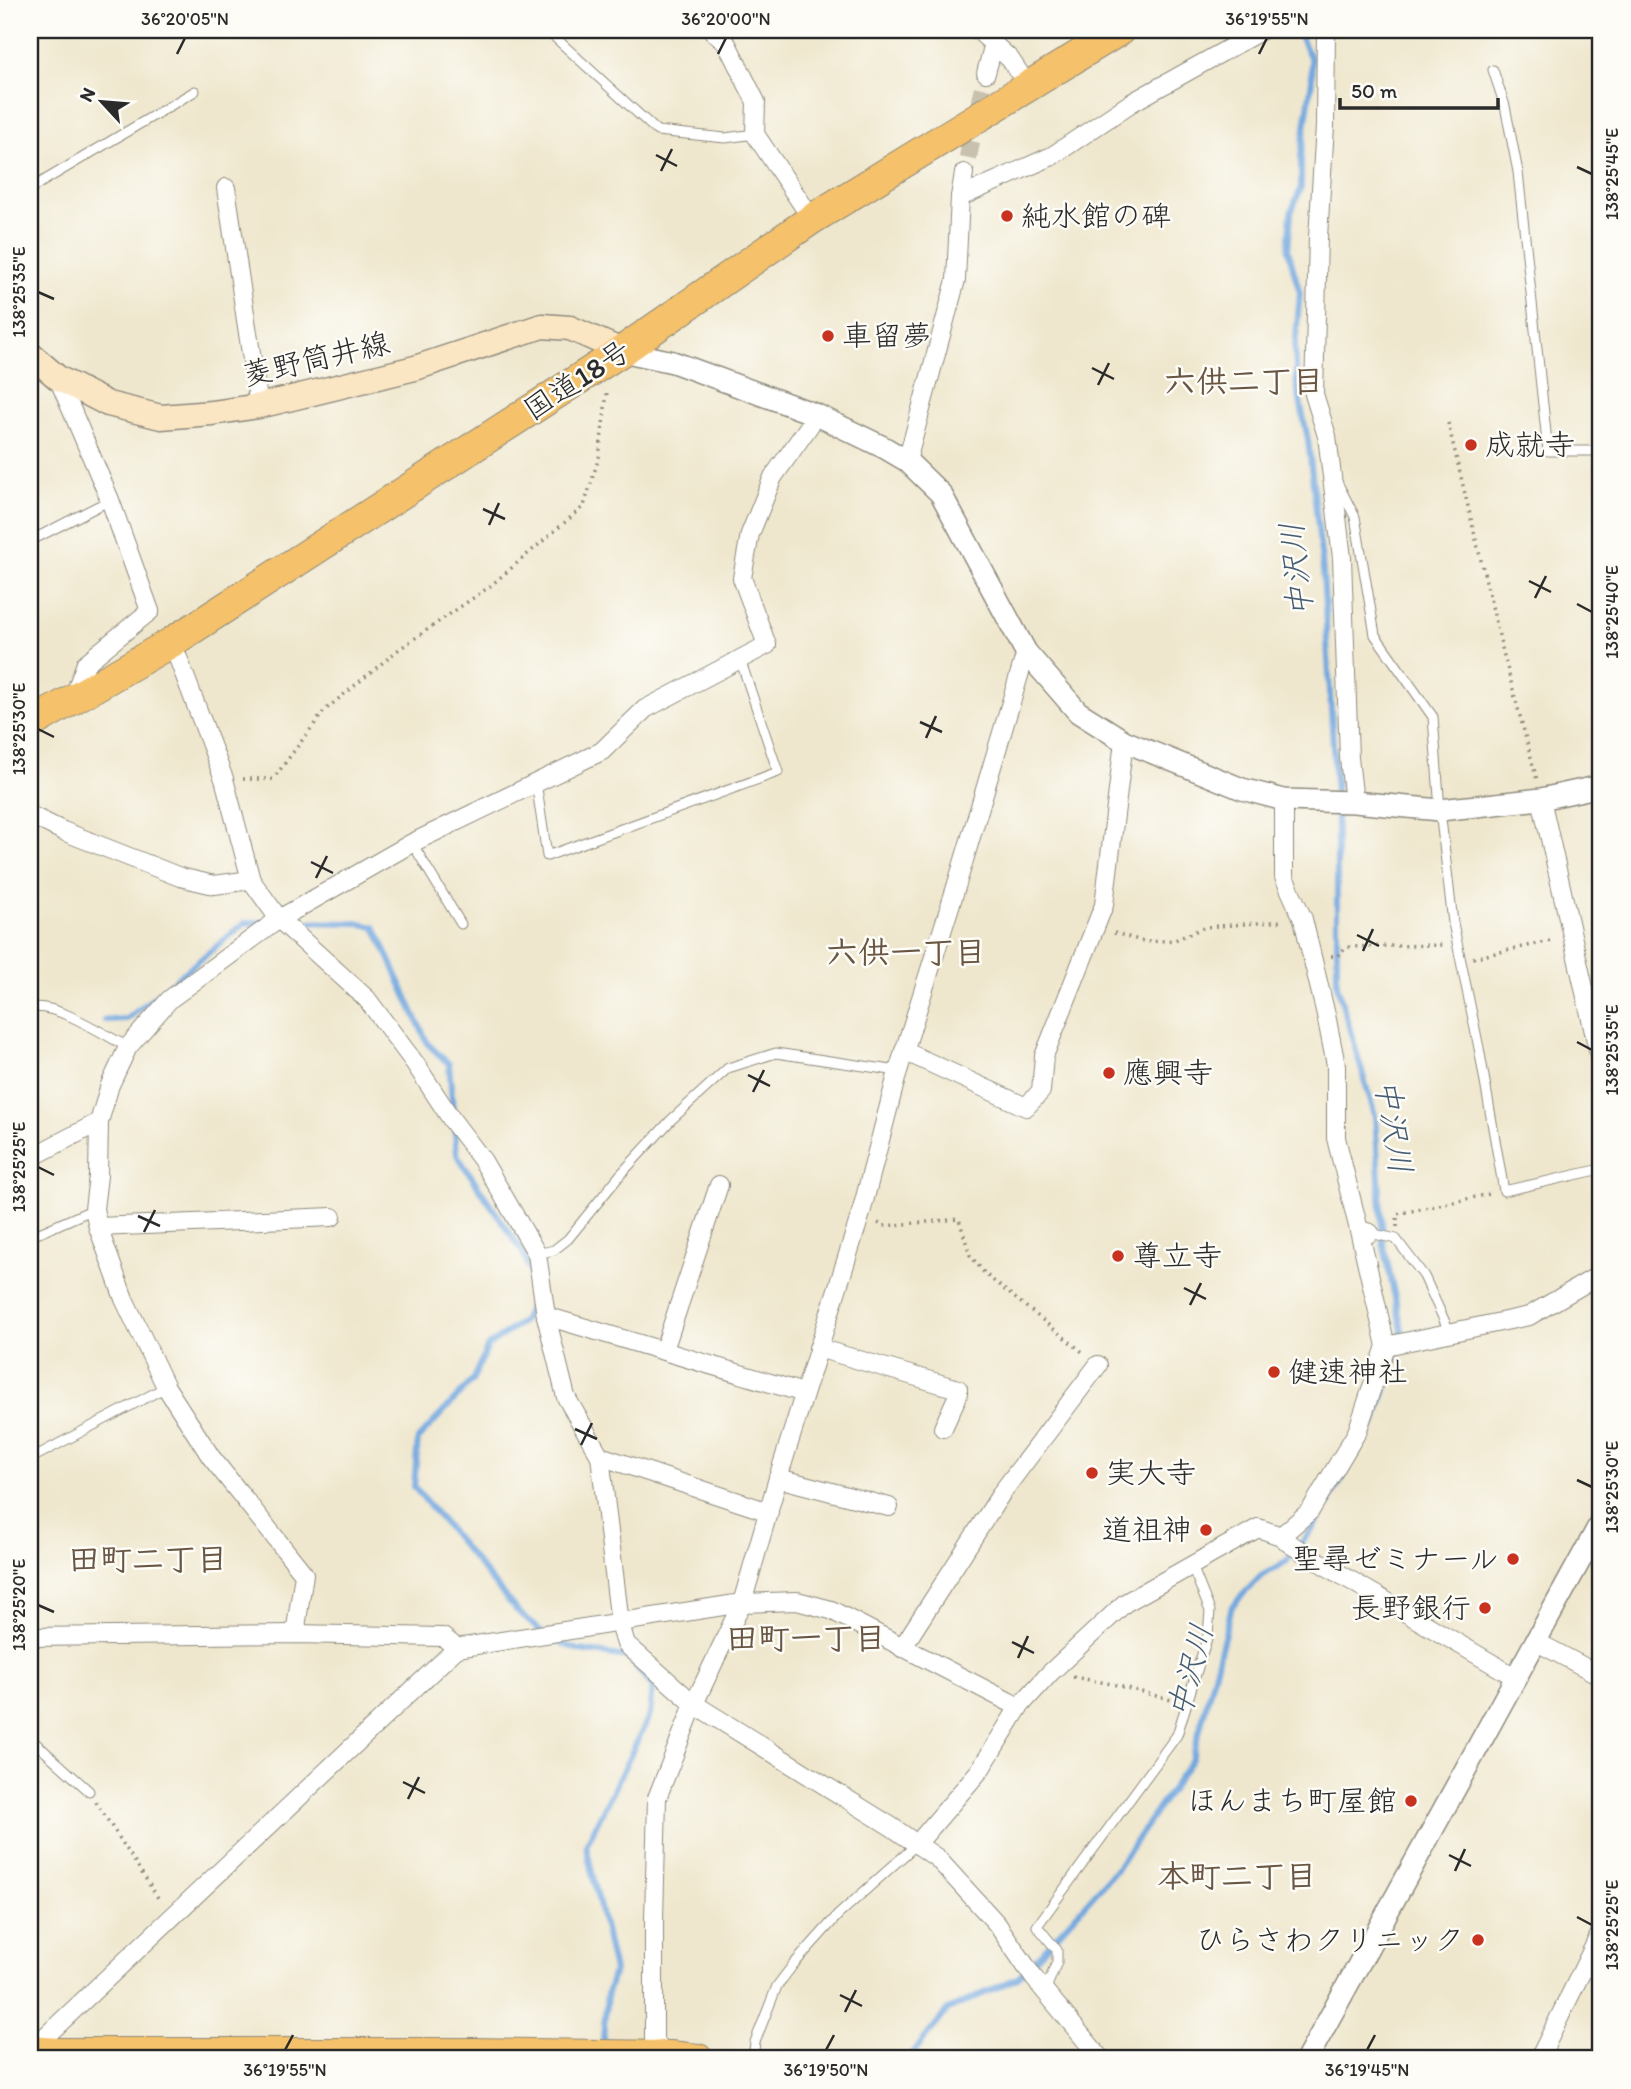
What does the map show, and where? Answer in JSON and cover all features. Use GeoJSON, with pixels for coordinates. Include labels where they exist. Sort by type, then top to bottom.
{"type":"FeatureCollection","features":[{"type":"Feature","properties":{"kind":"highway","name":"国道18号"},"geometry":{"type":"LineString","coordinates":[[30,724],[172,642],[617,355],[812,219],[1120,30]]}},
{"type":"Feature","properties":{"kind":"highway"},"geometry":{"type":"LineString","coordinates":[[30,2051],[681,2058]]}},
{"type":"Feature","properties":{"kind":"main road","name":"菱野筒井線"},"geometry":{"type":"LineString","coordinates":[[30,354],[58,378],[108,404],[162,417],[258,406],[415,368],[542,326],[570,328],[617,355]]}},
{"type":"Feature","properties":{"kind":"street"},"geometry":{"type":"LineString","coordinates":[[712,30],[726,44],[756,102],[755,134],[812,219]]}},
{"type":"Feature","properties":{"kind":"street"},"geometry":{"type":"LineString","coordinates":[[978,30],[1010,59],[1028,86]]}},
{"type":"Feature","properties":{"kind":"street"},"geometry":{"type":"LineString","coordinates":[[960,197],[1052,156],[1130,103],[1262,30]]}},
{"type":"Feature","properties":{"kind":"street"},"geometry":{"type":"LineString","coordinates":[[1325,30],[1325,125],[1318,237],[1314,394],[1327,436],[1342,558],[1352,802]]}},
{"type":"Feature","properties":{"kind":"street"},"geometry":{"type":"LineString","coordinates":[[986,72],[994,43]]}},
{"type":"Feature","properties":{"kind":"street"},"geometry":{"type":"LineString","coordinates":[[907,461],[956,280],[960,197],[964,173]]}},
{"type":"Feature","properties":{"kind":"street"},"geometry":{"type":"LineString","coordinates":[[226,188],[258,406]]}},
{"type":"Feature","properties":{"kind":"street"},"geometry":{"type":"LineString","coordinates":[[617,355],[673,362],[817,415],[907,461],[941,494],[1026,652],[1079,712],[1125,741],[1242,789],[1284,800],[1352,802],[1440,810],[1541,799],[1601,786]]}},
{"type":"Feature","properties":{"kind":"street"},"geometry":{"type":"LineString","coordinates":[[58,378],[110,500],[150,611],[86,663],[73,699]]}},
{"type":"Feature","properties":{"kind":"street"},"geometry":{"type":"LineString","coordinates":[[295,1634],[304,1574],[211,1457],[166,1387],[124,1299],[96,1218],[99,1122],[110,1086],[128,1047],[170,999],[279,919],[412,843],[602,751],[645,709],[767,645],[742,578],[750,534],[773,477],[817,415]]}},
{"type":"Feature","properties":{"kind":"street"},"geometry":{"type":"LineString","coordinates":[[172,642],[224,779],[251,880],[279,919],[367,999],[483,1161],[537,1254],[546,1316],[566,1397],[600,1456],[620,1624],[626,1644],[694,1704],[937,1858],[997,1924],[1039,1984],[1101,2059]]}},
{"type":"Feature","properties":{"kind":"street"},"geometry":{"type":"LineString","coordinates":[[681,2058],[654,2042],[657,1798],[694,1704],[742,1603],[860,1213],[898,1071],[1026,652]]}},
{"type":"Feature","properties":{"kind":"street"},"geometry":{"type":"LineString","coordinates":[[904,1052],[1026,1107],[1041,1091],[1044,1056],[1104,905],[1125,741]]}},
{"type":"Feature","properties":{"kind":"street"},"geometry":{"type":"LineString","coordinates":[[1541,799],[1601,1063]]}},
{"type":"Feature","properties":{"kind":"street"},"geometry":{"type":"LineString","coordinates":[[1284,800],[1284,877],[1303,919],[1336,1065],[1336,1139],[1364,1232],[1386,1346],[1357,1432],[1310,1511],[1285,1540]]}},
{"type":"Feature","properties":{"kind":"street"},"geometry":{"type":"LineString","coordinates":[[30,815],[180,877],[214,885],[251,880]]}},
{"type":"Feature","properties":{"kind":"street"},"geometry":{"type":"LineString","coordinates":[[30,1158],[99,1122]]}},
{"type":"Feature","properties":{"kind":"street"},"geometry":{"type":"LineString","coordinates":[[664,1350],[719,1185]]}},
{"type":"Feature","properties":{"kind":"street"},"geometry":{"type":"LineString","coordinates":[[96,1218],[332,1217]]}},
{"type":"Feature","properties":{"kind":"street"},"geometry":{"type":"LineString","coordinates":[[1386,1346],[1529,1316],[1601,1274]]}},
{"type":"Feature","properties":{"kind":"street"},"geometry":{"type":"LineString","coordinates":[[546,1316],[804,1393]]}},
{"type":"Feature","properties":{"kind":"street"},"geometry":{"type":"LineString","coordinates":[[818,1348],[958,1389],[958,1395],[943,1428]]}},
{"type":"Feature","properties":{"kind":"street"},"geometry":{"type":"LineString","coordinates":[[902,1648],[1003,1491],[1098,1365]]}},
{"type":"Feature","properties":{"kind":"street"},"geometry":{"type":"LineString","coordinates":[[600,1456],[769,1512]]}},
{"type":"Feature","properties":{"kind":"street"},"geometry":{"type":"LineString","coordinates":[[778,1478],[889,1507]]}},
{"type":"Feature","properties":{"kind":"street"},"geometry":{"type":"LineString","coordinates":[[1307,2059],[1601,1522]]}},
{"type":"Feature","properties":{"kind":"street"},"geometry":{"type":"LineString","coordinates":[[917,1844],[980,1770],[1019,1707],[1050,1673],[1125,1603],[1258,1528],[1285,1540],[1515,1677]]}},
{"type":"Feature","properties":{"kind":"street"},"geometry":{"type":"LineString","coordinates":[[30,2051],[457,1648],[742,1603],[797,1601],[831,1610],[1019,1707]]}},
{"type":"Feature","properties":{"kind":"street"},"geometry":{"type":"LineString","coordinates":[[30,1637],[295,1634],[443,1637],[457,1648]]}},
{"type":"Feature","properties":{"kind":"street"},"geometry":{"type":"LineString","coordinates":[[1535,1641],[1601,1676]]}},
{"type":"Feature","properties":{"kind":"street"},"geometry":{"type":"LineString","coordinates":[[1539,2059],[1601,1932]]}},
{"type":"Feature","properties":{"kind":"lane"},"geometry":{"type":"LineString","coordinates":[[547,30],[657,131],[725,138],[755,134]]}},
{"type":"Feature","properties":{"kind":"lane"},"geometry":{"type":"LineString","coordinates":[[1493,70],[1505,106],[1518,172],[1548,451],[1601,452]]}},
{"type":"Feature","properties":{"kind":"lane"},"geometry":{"type":"LineString","coordinates":[[30,189],[195,91]]}},
{"type":"Feature","properties":{"kind":"lane"},"geometry":{"type":"LineString","coordinates":[[1331,471],[1355,517],[1375,635],[1433,717],[1440,810],[1458,944],[1504,1191],[1601,1169]]}},
{"type":"Feature","properties":{"kind":"lane"},"geometry":{"type":"LineString","coordinates":[[30,541],[110,500]]}},
{"type":"Feature","properties":{"kind":"lane"},"geometry":{"type":"LineString","coordinates":[[536,782],[547,856],[778,772],[740,659]]}},
{"type":"Feature","properties":{"kind":"lane"},"geometry":{"type":"LineString","coordinates":[[412,843],[461,924]]}},
{"type":"Feature","properties":{"kind":"lane"},"geometry":{"type":"LineString","coordinates":[[30,1008],[38,1006],[62,1013],[128,1047]]}},
{"type":"Feature","properties":{"kind":"lane"},"geometry":{"type":"LineString","coordinates":[[537,1254],[554,1250],[568,1239],[620,1175],[671,1120],[728,1068],[776,1053],[898,1071]]}},
{"type":"Feature","properties":{"kind":"lane"},"geometry":{"type":"LineString","coordinates":[[30,1237],[96,1218]]}},
{"type":"Feature","properties":{"kind":"lane"},"geometry":{"type":"LineString","coordinates":[[1364,1232],[1396,1239],[1424,1276],[1450,1334]]}},
{"type":"Feature","properties":{"kind":"lane"},"geometry":{"type":"LineString","coordinates":[[30,1459],[166,1387]]}},
{"type":"Feature","properties":{"kind":"lane"},"geometry":{"type":"LineString","coordinates":[[1039,1984],[1057,1962],[1056,1950],[1037,1926],[1177,1735],[1208,1635],[1210,1611],[1192,1566]]}},
{"type":"Feature","properties":{"kind":"lane"},"geometry":{"type":"LineString","coordinates":[[30,1738],[89,1791]]}},
{"type":"Feature","properties":{"kind":"lane"},"geometry":{"type":"LineString","coordinates":[[753,2059],[755,2042],[777,1986],[793,1965],[838,1914],[917,1844]]}},
{"type":"Feature","properties":{"kind":"path"},"geometry":{"type":"LineString","coordinates":[[224,779],[273,779],[325,710],[398,650],[489,587],[584,506],[599,457],[617,355]]}},
{"type":"Feature","properties":{"kind":"path"},"geometry":{"type":"LineString","coordinates":[[1448,423],[1541,799]]}},
{"type":"Feature","properties":{"kind":"path"},"geometry":{"type":"LineString","coordinates":[[1095,928],[1146,942],[1175,940],[1205,926],[1303,919]]}},
{"type":"Feature","properties":{"kind":"path"},"geometry":{"type":"LineString","coordinates":[[1461,961],[1572,936]]}},
{"type":"Feature","properties":{"kind":"path"},"geometry":{"type":"LineString","coordinates":[[1311,955],[1338,956],[1346,947],[1458,944]]}},
{"type":"Feature","properties":{"kind":"path"},"geometry":{"type":"LineString","coordinates":[[1396,1239],[1397,1214],[1504,1191]]}},
{"type":"Feature","properties":{"kind":"path"},"geometry":{"type":"LineString","coordinates":[[860,1213],[884,1226],[959,1219],[970,1255],[985,1274],[1098,1365]]}},
{"type":"Feature","properties":{"kind":"path"},"geometry":{"type":"LineString","coordinates":[[1050,1673],[1112,1684],[1187,1704]]}},
{"type":"Feature","properties":{"kind":"path"},"geometry":{"type":"LineString","coordinates":[[89,1791],[171,1917]]}},
{"type":"Feature","properties":{"kind":"waterway","name":"中沢川"},"geometry":{"type":"LineString","coordinates":[[908,2059],[948,2010],[1017,1978],[1042,1952],[1115,1871],[1192,1759],[1232,1606],[1261,1576],[1286,1562],[1314,1527],[1374,1424],[1402,1330],[1383,1242],[1375,1116],[1337,985],[1337,814],[1323,571],[1308,440],[1297,386],[1295,349],[1300,293],[1288,250],[1291,213],[1301,187],[1301,156],[1312,80],[1311,59],[1299,30]]}},
{"type":"Feature","properties":{"kind":"waterway"},"geometry":{"type":"LineString","coordinates":[[105,1020],[127,1019],[245,923],[265,922]]}},
{"type":"Feature","properties":{"kind":"waterway"},"geometry":{"type":"LineString","coordinates":[[290,922],[356,923],[375,927],[428,1044],[449,1064],[453,1111]]}},
{"type":"Feature","properties":{"kind":"waterway"},"geometry":{"type":"LineString","coordinates":[[455,1132],[457,1155],[524,1254],[530,1271],[533,1300],[523,1321],[488,1346],[472,1381],[418,1439],[414,1487],[516,1610],[541,1632]]}},
{"type":"Feature","properties":{"kind":"waterway"},"geometry":{"type":"LineString","coordinates":[[550,1639],[579,1650],[628,1657],[653,1687],[650,1715],[586,1845],[614,1971],[607,1994],[603,2038]]}},
{"type":"Feature","properties":{"kind":"tunnel"},"geometry":{"type":"LineString","coordinates":[[962,185],[986,73]]}},
{"type":"Feature","properties":{"kind":"place","name":"純水館の碑"},"geometry":{"type":"Point","coordinates":[1007,216]}},
{"type":"Feature","properties":{"kind":"place","name":"車留夢"},"geometry":{"type":"Point","coordinates":[828,336]}},
{"type":"Feature","properties":{"kind":"place","name":"成就寺"},"geometry":{"type":"Point","coordinates":[1471,445]}},
{"type":"Feature","properties":{"kind":"place","name":"應興寺"},"geometry":{"type":"Point","coordinates":[1109,1073]}},
{"type":"Feature","properties":{"kind":"place","name":"尊立寺"},"geometry":{"type":"Point","coordinates":[1118,1256]}},
{"type":"Feature","properties":{"kind":"place","name":"健速神社"},"geometry":{"type":"Point","coordinates":[1274,1372]}},
{"type":"Feature","properties":{"kind":"place","name":"実大寺"},"geometry":{"type":"Point","coordinates":[1092,1473]}},
{"type":"Feature","properties":{"kind":"place","name":"道祖神"},"geometry":{"type":"Point","coordinates":[1206,1530]}},
{"type":"Feature","properties":{"kind":"place","name":"聖尋ゼミナール"},"geometry":{"type":"Point","coordinates":[1513,1559]}},
{"type":"Feature","properties":{"kind":"place","name":"長野銀行"},"geometry":{"type":"Point","coordinates":[1485,1608]}},
{"type":"Feature","properties":{"kind":"place","name":"ほんまち町屋館"},"geometry":{"type":"Point","coordinates":[1411,1801]}},
{"type":"Feature","properties":{"kind":"place","name":"ひらさわクリニック"},"geometry":{"type":"Point","coordinates":[1478,1940]}},
{"type":"Feature","properties":{"kind":"district","name":"六供二丁目"},"geometry":{"type":"Point","coordinates":[1244,381]}},
{"type":"Feature","properties":{"kind":"district","name":"六供一丁目"},"geometry":{"type":"Point","coordinates":[906,952]}},
{"type":"Feature","properties":{"kind":"district","name":"田町二丁目"},"geometry":{"type":"Point","coordinates":[148,1559]}},
{"type":"Feature","properties":{"kind":"district","name":"田町一丁目"},"geometry":{"type":"Point","coordinates":[806,1638]}},
{"type":"Feature","properties":{"kind":"district","name":"本町二丁目"},"geometry":{"type":"Point","coordinates":[1237,1876]}}]}
